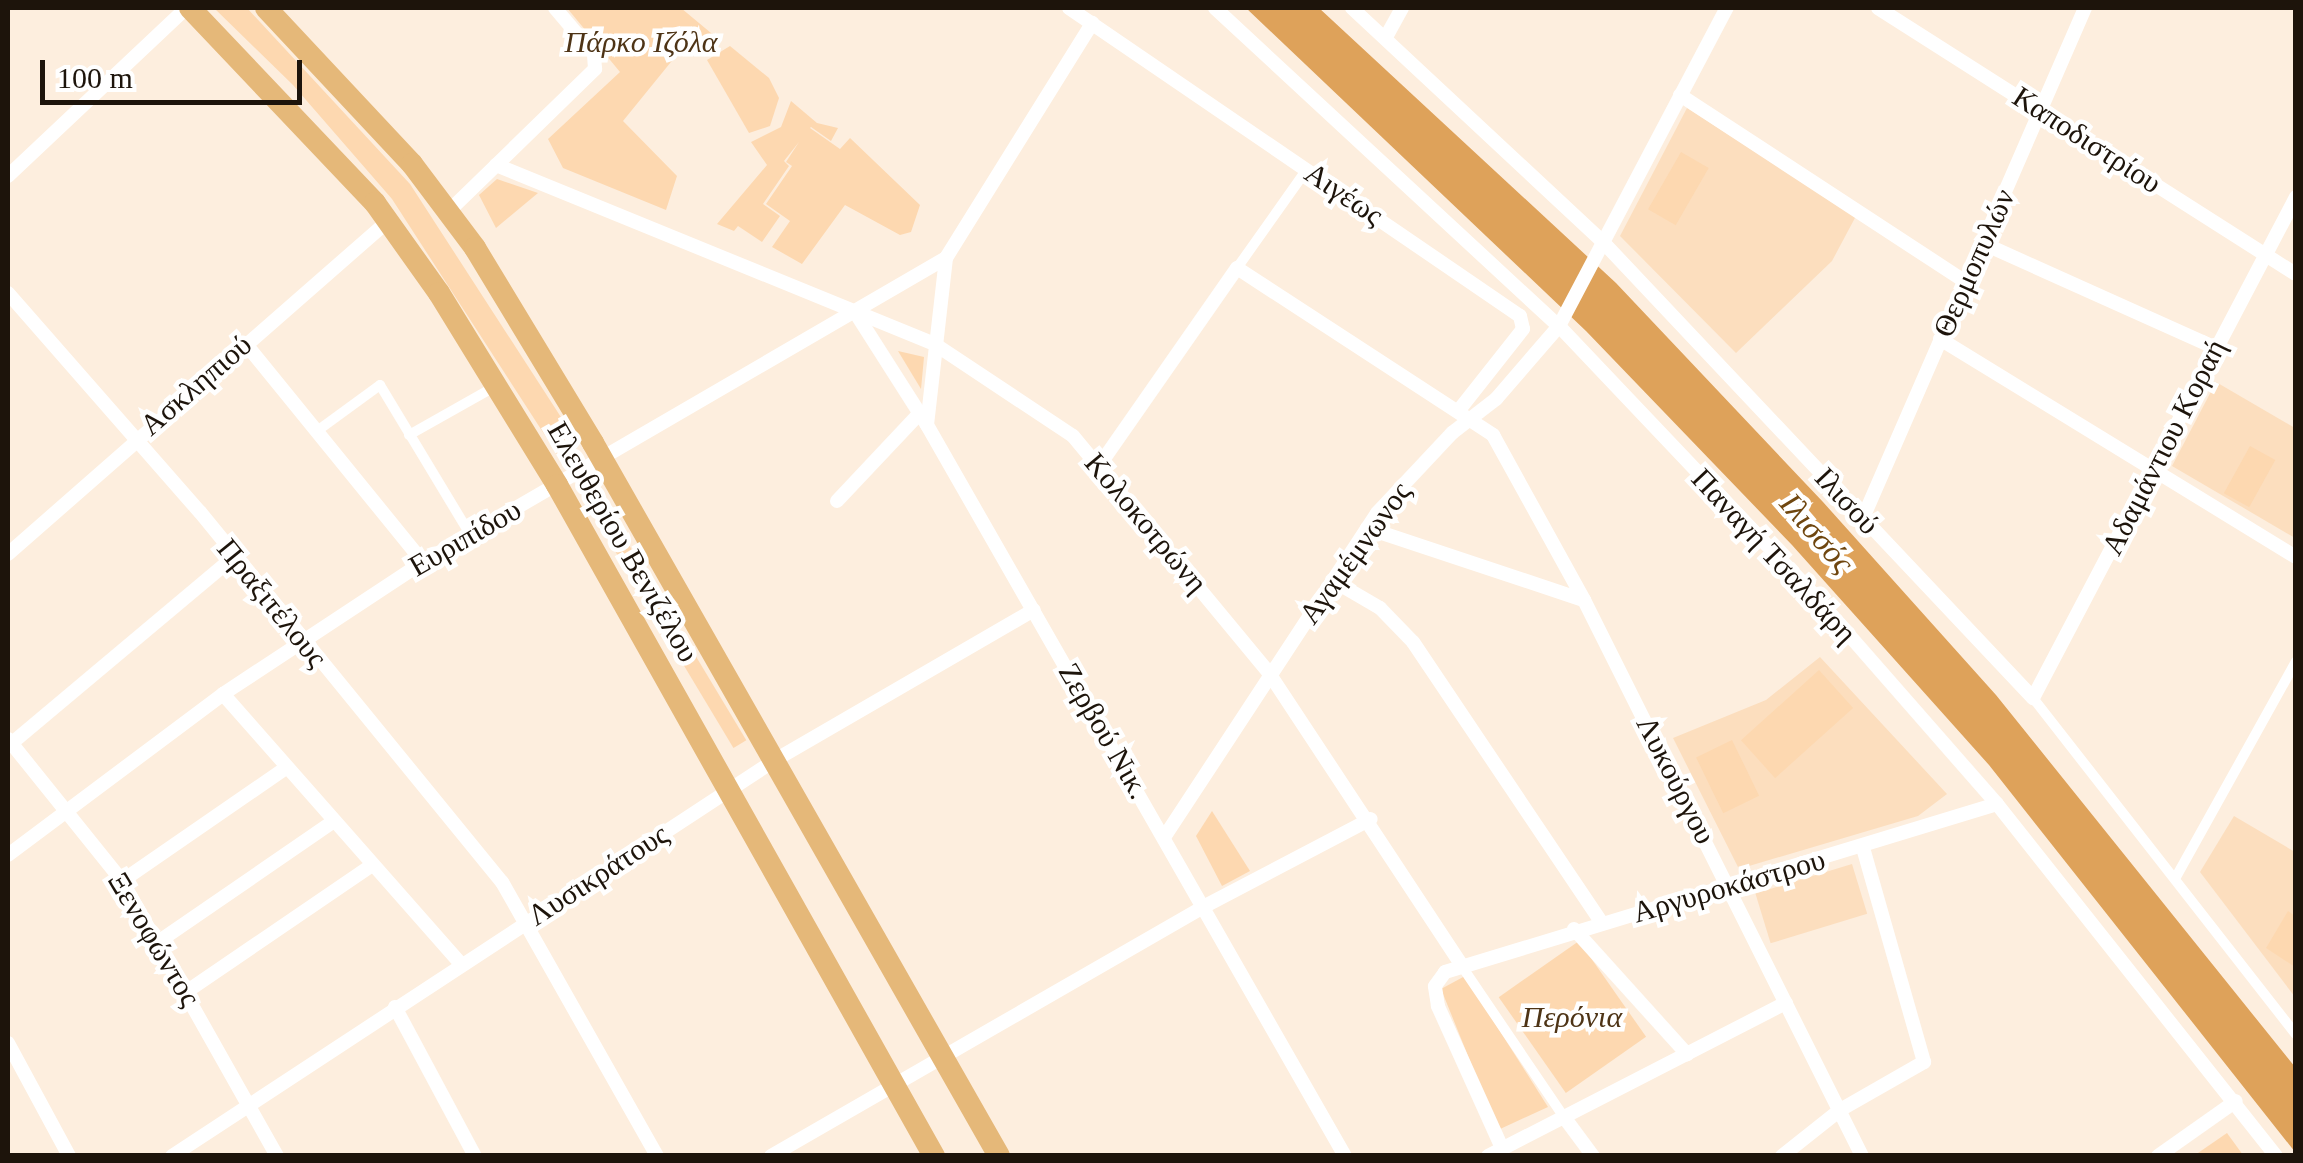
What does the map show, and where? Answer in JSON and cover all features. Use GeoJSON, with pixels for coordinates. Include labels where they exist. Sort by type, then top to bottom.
{"type":"FeatureCollection","features":[{"type":"Feature","properties":{"kind":"main road","name":"Ελευθερίου Βενιζέλου"},"geometry":{"type":"LineString","coordinates":[[188,8],[290,106],[388,221],[496,386],[558,485],[934,1156]]}},
{"type":"Feature","properties":{"kind":"main road","name":"Ελευθερίου Βενιζέλου"},"geometry":{"type":"LineString","coordinates":[[266,8],[334,75],[449,211],[603,460],[999,1156]]}},
{"type":"Feature","properties":{"kind":"street"},"geometry":{"type":"LineString","coordinates":[[8,176],[188,8]]}},
{"type":"Feature","properties":{"kind":"street"},"geometry":{"type":"LineString","coordinates":[[449,211],[595,69],[594,54],[556,8]]}},
{"type":"Feature","properties":{"kind":"street","name":"Αιγέως"},"geometry":{"type":"LineString","coordinates":[[1069,8],[1523,320],[1523,329],[1465,414]]}},
{"type":"Feature","properties":{"kind":"street","name":"Παναγή Τσαλδάρη"},"geometry":{"type":"LineString","coordinates":[[1216,8],[1561,320],[1807,587],[1997,804],[2276,1156]]}},
{"type":"Feature","properties":{"kind":"street","name":"Ιλισού"},"geometry":{"type":"LineString","coordinates":[[1352,8],[1603,242],[2033,698],[2296,1035]]}},
{"type":"Feature","properties":{"kind":"street"},"geometry":{"type":"LineString","coordinates":[[1386,37],[1402,8]]}},
{"type":"Feature","properties":{"kind":"street","name":"Αγαμέμνωνος"},"geometry":{"type":"LineString","coordinates":[[1166,836],[1367,528],[1465,414],[1496,399],[1561,320],[1727,8]]}},
{"type":"Feature","properties":{"kind":"street","name":"Καποδιστρίου"},"geometry":{"type":"LineString","coordinates":[[1878,8],[2296,274]]}},
{"type":"Feature","properties":{"kind":"street","name":"Θερμοπυλών"},"geometry":{"type":"LineString","coordinates":[[1862,518],[2086,8]]}},
{"type":"Feature","properties":{"kind":"street","name":"Ευριπίδου"},"geometry":{"type":"LineString","coordinates":[[923,419],[946,258],[1092,23]]}},
{"type":"Feature","properties":{"kind":"street"},"geometry":{"type":"LineString","coordinates":[[1680,94],[1966,282]]}},
{"type":"Feature","properties":{"kind":"street","name":"Κολοκοτρώνη"},"geometry":{"type":"LineString","coordinates":[[496,164],[936,345],[1009,390],[1100,463],[1269,673],[1371,819],[1460,963]]}},
{"type":"Feature","properties":{"kind":"street"},"geometry":{"type":"LineString","coordinates":[[1100,463],[1307,169]]}},
{"type":"Feature","properties":{"kind":"street","name":"Αδαμάντιου Κοραή"},"geometry":{"type":"LineString","coordinates":[[2033,698],[2296,197]]}},
{"type":"Feature","properties":{"kind":"street","name":"Ασκληπιού"},"geometry":{"type":"LineString","coordinates":[[8,554],[388,221]]}},
{"type":"Feature","properties":{"kind":"street"},"geometry":{"type":"LineString","coordinates":[[1982,244],[2216,348]]}},
{"type":"Feature","properties":{"kind":"street","name":"Ευριπίδου"},"geometry":{"type":"LineString","coordinates":[[8,855],[223,694],[422,562],[946,258]]}},
{"type":"Feature","properties":{"kind":"street","name":"Λυκούργου"},"geometry":{"type":"LineString","coordinates":[[1237,268],[1465,414],[1510,457],[1862,1156]]}},
{"type":"Feature","properties":{"kind":"street","name":"Πραξιτέλους"},"geometry":{"type":"LineString","coordinates":[[8,293],[136,438],[528,920],[657,1156]]}},
{"type":"Feature","properties":{"kind":"street","name":"Ζερβού Νικ."},"geometry":{"type":"LineString","coordinates":[[854,312],[923,419],[1166,836],[1345,1156]]}},
{"type":"Feature","properties":{"kind":"street"},"geometry":{"type":"LineString","coordinates":[[1940,339],[2296,557]]}},
{"type":"Feature","properties":{"kind":"street"},"geometry":{"type":"LineString","coordinates":[[245,343],[422,562]]}},
{"type":"Feature","properties":{"kind":"street"},"geometry":{"type":"LineString","coordinates":[[317,431],[380,385],[470,534]]}},
{"type":"Feature","properties":{"kind":"street"},"geometry":{"type":"LineString","coordinates":[[409,435],[496,386]]}},
{"type":"Feature","properties":{"kind":"street"},"geometry":{"type":"LineString","coordinates":[[837,500],[923,419]]}},
{"type":"Feature","properties":{"kind":"street"},"geometry":{"type":"LineString","coordinates":[[1367,528],[1584,600]]}},
{"type":"Feature","properties":{"kind":"street"},"geometry":{"type":"LineString","coordinates":[[10,741],[234,558]]}},
{"type":"Feature","properties":{"kind":"street"},"geometry":{"type":"LineString","coordinates":[[1332,580],[1380,608],[1413,642],[1601,922]]}},
{"type":"Feature","properties":{"kind":"street","name":"Λυσικράτους"},"geometry":{"type":"LineString","coordinates":[[172,1156],[249,1101],[774,760],[1034,610]]}},
{"type":"Feature","properties":{"kind":"street"},"geometry":{"type":"LineString","coordinates":[[2176,877],[2296,661]]}},
{"type":"Feature","properties":{"kind":"street"},"geometry":{"type":"LineString","coordinates":[[223,694],[461,964]]}},
{"type":"Feature","properties":{"kind":"street","name":"Ξενοφώντος"},"geometry":{"type":"LineString","coordinates":[[10,741],[68,808],[122,881],[277,1156]]}},
{"type":"Feature","properties":{"kind":"street"},"geometry":{"type":"LineString","coordinates":[[122,881],[286,768]]}},
{"type":"Feature","properties":{"kind":"street","name":"Αργυροκάστρου"},"geometry":{"type":"LineString","coordinates":[[1460,963],[1863,848],[1997,804]]}},
{"type":"Feature","properties":{"kind":"street"},"geometry":{"type":"LineString","coordinates":[[771,1156],[1205,906],[1371,819]]}},
{"type":"Feature","properties":{"kind":"street"},"geometry":{"type":"LineString","coordinates":[[158,942],[334,821]]}},
{"type":"Feature","properties":{"kind":"street"},"geometry":{"type":"LineString","coordinates":[[1782,1156],[1840,1110],[1924,1062],[1863,848]]}},
{"type":"Feature","properties":{"kind":"street"},"geometry":{"type":"LineString","coordinates":[[186,992],[372,864]]}},
{"type":"Feature","properties":{"kind":"street"},"geometry":{"type":"LineString","coordinates":[[1574,929],[1687,1054]]}},
{"type":"Feature","properties":{"kind":"street"},"geometry":{"type":"LineString","coordinates":[[1593,1156],[1564,1117],[1460,963],[1439,977],[1435,996],[1495,1152],[1564,1117],[1786,1003]]}},
{"type":"Feature","properties":{"kind":"street"},"geometry":{"type":"LineString","coordinates":[[395,1007],[475,1156]]}},
{"type":"Feature","properties":{"kind":"street"},"geometry":{"type":"LineString","coordinates":[[8,1043],[69,1156]]}},
{"type":"Feature","properties":{"kind":"street"},"geometry":{"type":"LineString","coordinates":[[2158,1156],[2236,1102]]}},
{"type":"Feature","properties":{"kind":"shaded area"},"geometry":{"type":"Polygon","coordinates":[[[1687,108],[1856,216],[1832,261],[1736,353],[1620,236],[1687,108]]]}},
{"type":"Feature","properties":{"kind":"shaded area"},"geometry":{"type":"Polygon","coordinates":[[[2216,382],[2295,428],[2295,538],[2172,466],[2216,382]]]}},
{"type":"Feature","properties":{"kind":"shaded area"},"geometry":{"type":"Polygon","coordinates":[[[1820,657],[1947,794],[1918,816],[1739,869],[1673,738],[1766,700],[1820,657]]]}},
{"type":"Feature","properties":{"kind":"shaded area"},"geometry":{"type":"Polygon","coordinates":[[[2234,816],[2295,852],[2295,997],[2200,872],[2234,816]]]}},
{"type":"Feature","properties":{"kind":"shaded area"},"geometry":{"type":"Polygon","coordinates":[[[1852,864],[1867,914],[1771,943],[1755,894],[1852,864]]]}},
{"type":"Feature","properties":{"kind":"green space"},"geometry":{"type":"Polygon","coordinates":[[[214,8],[247,8],[410,184],[579,445],[557,454],[392,199],[293,85],[214,8]]]}},
{"type":"Feature","properties":{"kind":"green space","name":"Πάρκο Ιζόλα"},"geometry":{"type":"Polygon","coordinates":[[[567,8],[681,8],[715,41],[699,48],[688,41],[623,121],[677,176],[666,210],[563,168],[548,139],[620,72],[567,8]]]}},
{"type":"Feature","properties":{"kind":"green space"},"geometry":{"type":"Polygon","coordinates":[[[730,46],[769,78],[779,98],[770,126],[749,133],[707,60],[730,46]]]}},
{"type":"Feature","properties":{"kind":"green space"},"geometry":{"type":"Polygon","coordinates":[[[791,101],[817,123],[838,128],[831,141],[810,128],[840,149],[850,138],[920,205],[911,232],[900,235],[845,205],[802,264],[772,247],[790,221],[766,204],[792,166],[786,162],[799,142],[784,161],[789,166],[763,204],[780,216],[762,242],[738,226],[734,231],[717,224],[767,165],[751,142],[781,127],[791,101]]]}},
{"type":"Feature","properties":{"kind":"green space"},"geometry":{"type":"Polygon","coordinates":[[[1681,152],[1709,168],[1676,225],[1648,209],[1681,152]]]}},
{"type":"Feature","properties":{"kind":"green space"},"geometry":{"type":"Polygon","coordinates":[[[497,179],[538,193],[496,228],[479,195],[497,179]]]}},
{"type":"Feature","properties":{"kind":"green space"},"geometry":{"type":"Polygon","coordinates":[[[898,351],[924,357],[921,389],[898,351]]]}},
{"type":"Feature","properties":{"kind":"green space"},"geometry":{"type":"Polygon","coordinates":[[[2250,446],[2275,460],[2249,507],[2224,493],[2250,446]]]}},
{"type":"Feature","properties":{"kind":"green space"},"geometry":{"type":"Polygon","coordinates":[[[599,495],[746,740],[733,748],[586,503],[599,495]]]}},
{"type":"Feature","properties":{"kind":"green space"},"geometry":{"type":"Polygon","coordinates":[[[1819,670],[1853,708],[1775,778],[1741,740],[1819,670]]]}},
{"type":"Feature","properties":{"kind":"green space"},"geometry":{"type":"Polygon","coordinates":[[[1732,740],[1759,796],[1723,813],[1696,758],[1732,740]]]}},
{"type":"Feature","properties":{"kind":"green space"},"geometry":{"type":"Polygon","coordinates":[[[1212,811],[1250,871],[1222,886],[1196,836],[1212,811]]]}},
{"type":"Feature","properties":{"kind":"green space"},"geometry":{"type":"Polygon","coordinates":[[[2288,911],[2295,916],[2295,967],[2266,948],[2288,911]]]}},
{"type":"Feature","properties":{"kind":"green space","name":"Περόνια"},"geometry":{"type":"Polygon","coordinates":[[[1579,941],[1646,1037],[1566,1093],[1499,997],[1579,941]]]}},
{"type":"Feature","properties":{"kind":"green space"},"geometry":{"type":"Polygon","coordinates":[[[1465,976],[1548,1107],[1498,1130],[1441,989],[1465,976]]]}},
{"type":"Feature","properties":{"kind":"green space"},"geometry":{"type":"Polygon","coordinates":[[[2227,1133],[2243,1155],[2195,1155],[2227,1133]]]}},
{"type":"Feature","properties":{"kind":"water","name":"Ιλισσός"},"geometry":{"type":"Polygon","coordinates":[[[1246,8],[1319,8],[1616,283],[1823,502],[1996,695],[2295,1067],[2295,1152],[1989,765],[1792,545],[1586,331],[1246,8]]]}}]}
